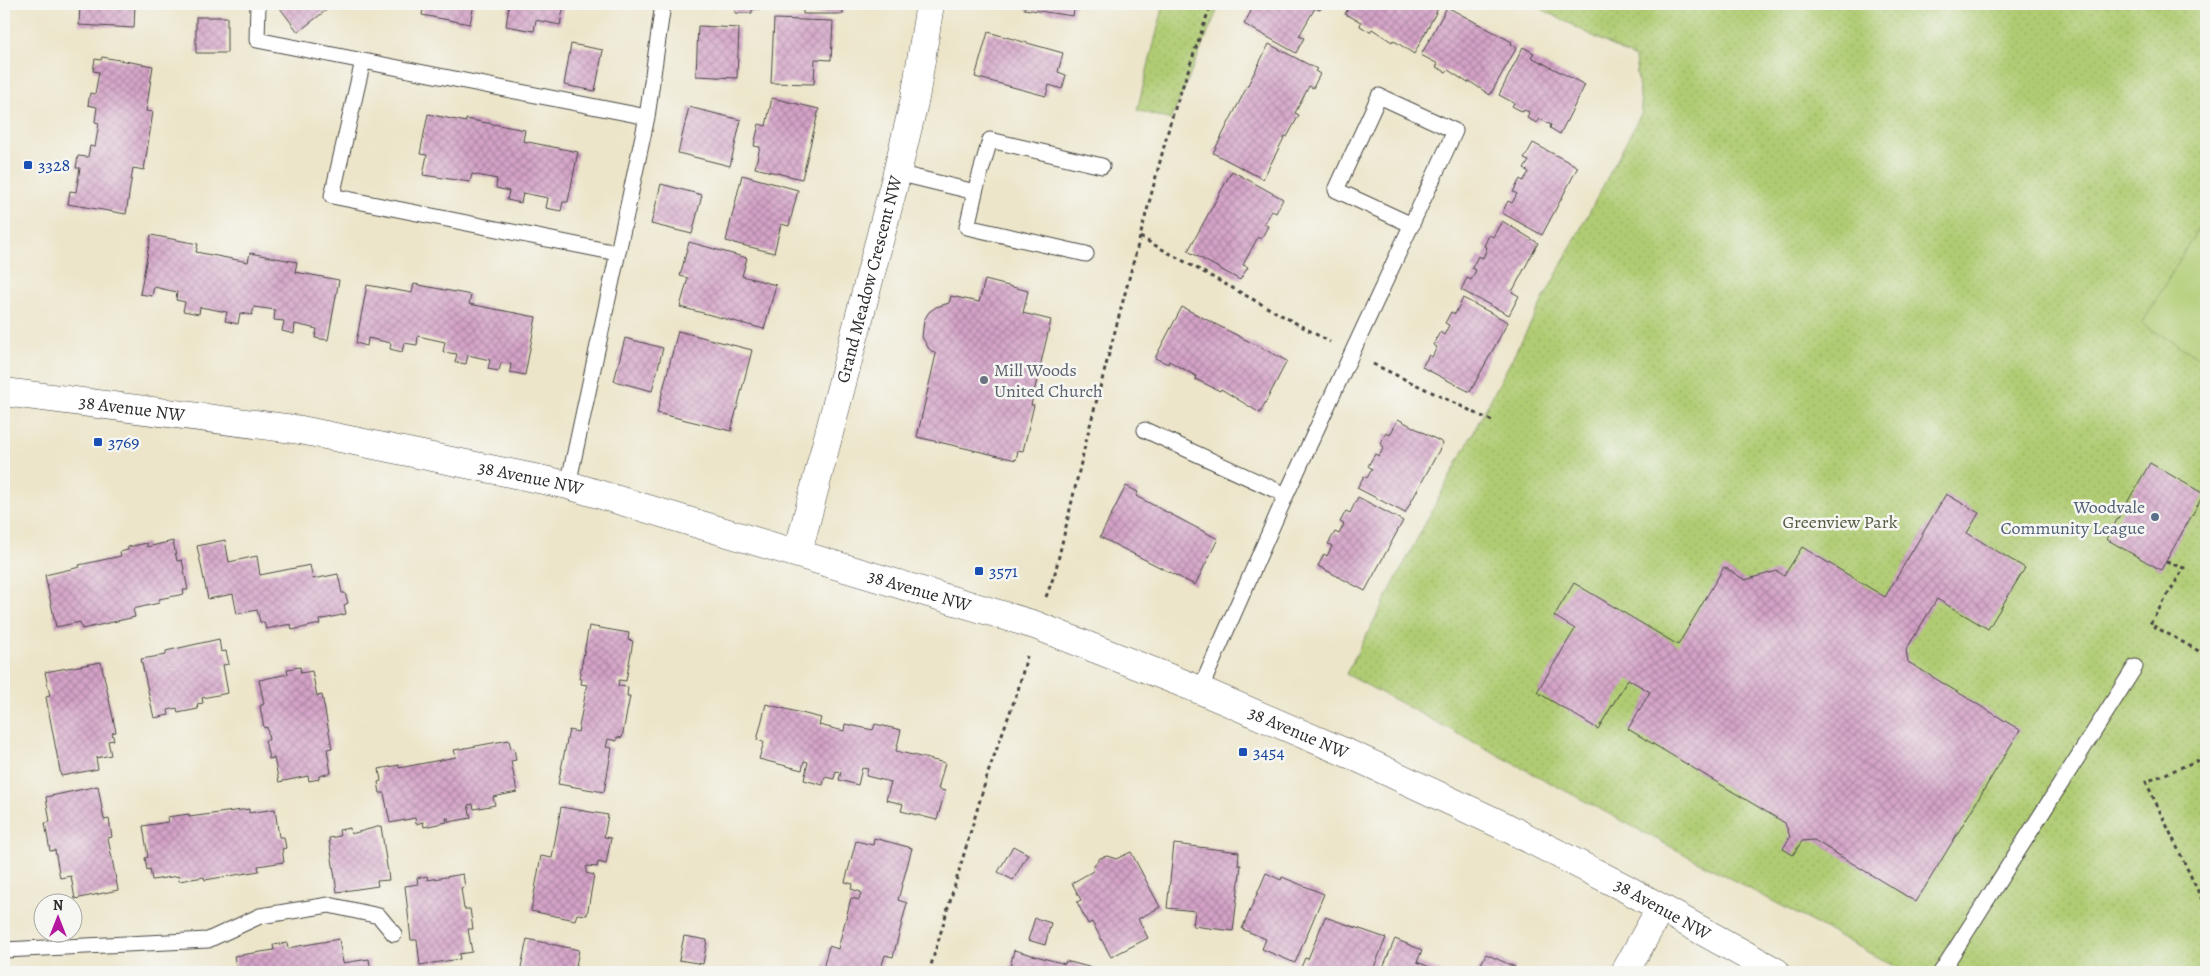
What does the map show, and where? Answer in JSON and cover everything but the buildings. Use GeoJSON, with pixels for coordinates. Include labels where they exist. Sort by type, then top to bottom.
{"type":"FeatureCollection","features":[{"type":"Feature","properties":{"kind":"street","name":"Grand Meadow Crescent NW"},"geometry":{"type":"LineString","coordinates":[[798,552],[897,173],[915,98],[930,4]]}},
{"type":"Feature","properties":{"kind":"street","name":"38 Avenue NW"},"geometry":{"type":"LineString","coordinates":[[4,392],[301,430],[568,485],[798,552],[1035,625],[1200,690],[1356,757],[1496,822],[1625,888],[1776,972]]}},
{"type":"Feature","properties":{"kind":"street"},"geometry":{"type":"LineString","coordinates":[[1625,972],[1660,909]]}},
{"type":"Feature","properties":{"kind":"lane"},"geometry":{"type":"LineString","coordinates":[[258,4],[257,40],[647,117]]}},
{"type":"Feature","properties":{"kind":"lane"},"geometry":{"type":"LineString","coordinates":[[568,485],[647,117],[663,4]]}},
{"type":"Feature","properties":{"kind":"lane"},"geometry":{"type":"LineString","coordinates":[[363,61],[332,196],[617,253]]}},
{"type":"Feature","properties":{"kind":"lane"},"geometry":{"type":"LineString","coordinates":[[1200,690],[1286,495],[1351,353],[1412,225],[1455,131],[1379,96],[1336,190],[1412,225]]}},
{"type":"Feature","properties":{"kind":"lane"},"geometry":{"type":"LineString","coordinates":[[1086,254],[967,226],[990,140],[1102,166]]}},
{"type":"Feature","properties":{"kind":"lane"},"geometry":{"type":"LineString","coordinates":[[897,173],[975,192]]}},
{"type":"Feature","properties":{"kind":"lane"},"geometry":{"type":"LineString","coordinates":[[1145,430],[1286,495]]}},
{"type":"Feature","properties":{"kind":"lane"},"geometry":{"type":"LineString","coordinates":[[1941,972],[2135,667]]}},
{"type":"Feature","properties":{"kind":"lane"},"geometry":{"type":"LineString","coordinates":[[4,950],[208,940],[260,916],[329,905],[379,916],[394,934]]}},
{"type":"Feature","properties":{"kind":"path"},"geometry":{"type":"LineString","coordinates":[[929,972],[988,772],[1018,690],[1035,625],[1055,573],[1088,433],[1170,120],[1211,4]]}},
{"type":"Feature","properties":{"kind":"path"},"geometry":{"type":"LineString","coordinates":[[1140,238],[1351,353],[1492,421]]}},
{"type":"Feature","properties":{"kind":"path"},"geometry":{"type":"LineString","coordinates":[[2166,562],[2184,568],[2150,624],[2206,655]]}},
{"type":"Feature","properties":{"kind":"path"},"geometry":{"type":"LineString","coordinates":[[2206,757],[2146,782],[2206,908]]}},
{"type":"Feature","properties":{"kind":"green space"},"geometry":{"type":"Polygon","coordinates":[[[1164,4],[1220,4],[1171,120],[1137,110],[1164,4]]]}},
{"type":"Feature","properties":{"kind":"green space","name":"Greenview Park"},"geometry":{"type":"Polygon","coordinates":[[[1532,4],[2206,4],[2206,972],[1906,972],[1346,674],[1642,112],[1635,58],[1532,4]]]}},
{"type":"Feature","properties":{"kind":"green space"},"geometry":{"type":"Polygon","coordinates":[[[2197,230],[2206,235],[2205,361],[2142,324],[2197,230]]]}},
{"type":"Feature","properties":{"kind":"place","name":"3328"},"geometry":{"type":"Point","coordinates":[28,165]}},
{"type":"Feature","properties":{"kind":"place","name":"Mill Woods United Church"},"geometry":{"type":"Point","coordinates":[984,380]}},
{"type":"Feature","properties":{"kind":"place","name":"3769"},"geometry":{"type":"Point","coordinates":[98,442]}},
{"type":"Feature","properties":{"kind":"place","name":"Woodvale Community League"},"geometry":{"type":"Point","coordinates":[2155,517]}},
{"type":"Feature","properties":{"kind":"place","name":"3571"},"geometry":{"type":"Point","coordinates":[979,571]}},
{"type":"Feature","properties":{"kind":"place","name":"3454"},"geometry":{"type":"Point","coordinates":[1243,752]}}]}
